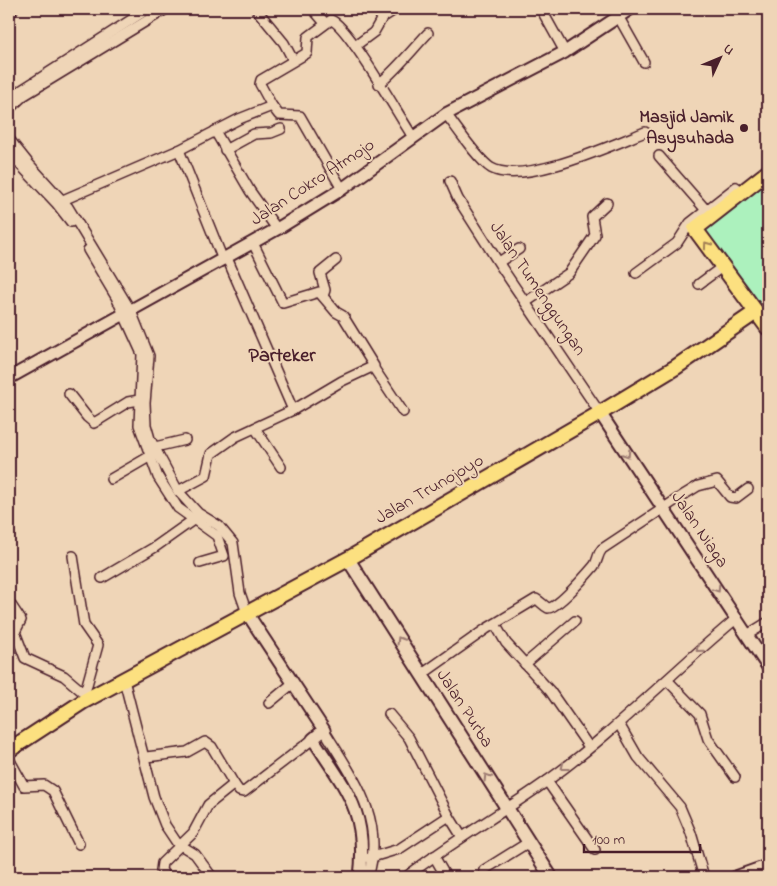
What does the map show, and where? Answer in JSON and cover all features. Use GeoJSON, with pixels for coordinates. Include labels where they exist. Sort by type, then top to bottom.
{"type":"FeatureCollection","features":[{"type":"Feature","properties":{"kind":"highway"},"geometry":{"type":"LineString","coordinates":[[768,172],[743,193],[691,227],[768,328]]}},
{"type":"Feature","properties":{"kind":"highway","name":"Jalan Trunojoyo"},"geometry":{"type":"LineString","coordinates":[[9,750],[83,699],[120,682],[348,559],[600,413],[676,367],[756,312]]}},
{"type":"Feature","properties":{"kind":"main road","name":"Jalan Purba"},"geometry":{"type":"LineString","coordinates":[[348,559],[551,877]]}},
{"type":"Feature","properties":{"kind":"main road"},"geometry":{"type":"LineString","coordinates":[[737,877],[768,866]]}},
{"type":"Feature","properties":{"kind":"street"},"geometry":{"type":"LineString","coordinates":[[9,98],[71,63],[143,16],[166,9]]}},
{"type":"Feature","properties":{"kind":"street"},"geometry":{"type":"LineString","coordinates":[[256,9],[284,43],[293,60]]}},
{"type":"Feature","properties":{"kind":"street"},"geometry":{"type":"LineString","coordinates":[[313,9],[325,23]]}},
{"type":"Feature","properties":{"kind":"street"},"geometry":{"type":"LineString","coordinates":[[355,46],[374,32],[382,18],[396,9]]}},
{"type":"Feature","properties":{"kind":"street"},"geometry":{"type":"LineString","coordinates":[[541,9],[565,52]]}},
{"type":"Feature","properties":{"kind":"street","name":"Jalan Cokro Atmojo"},"geometry":{"type":"LineString","coordinates":[[9,378],[277,229],[342,188],[446,114],[565,52],[630,9]]}},
{"type":"Feature","properties":{"kind":"street"},"geometry":{"type":"LineString","coordinates":[[618,16],[644,62]]}},
{"type":"Feature","properties":{"kind":"street"},"geometry":{"type":"LineString","coordinates":[[342,188],[300,116],[279,115],[272,106],[260,82],[266,75],[307,53],[308,37],[325,23],[334,21],[355,46],[413,137]]}},
{"type":"Feature","properties":{"kind":"street"},"geometry":{"type":"LineString","coordinates":[[379,84],[403,63],[405,57],[428,33]]}},
{"type":"Feature","properties":{"kind":"street"},"geometry":{"type":"LineString","coordinates":[[9,109],[44,78]]}},
{"type":"Feature","properties":{"kind":"street"},"geometry":{"type":"LineString","coordinates":[[63,200],[179,150],[215,131],[272,106]]}},
{"type":"Feature","properties":{"kind":"street"},"geometry":{"type":"LineString","coordinates":[[446,114],[490,168],[510,173],[534,171],[584,156],[646,132]]}},
{"type":"Feature","properties":{"kind":"street"},"geometry":{"type":"LineString","coordinates":[[225,150],[254,134],[271,133],[281,129]]}},
{"type":"Feature","properties":{"kind":"street"},"geometry":{"type":"LineString","coordinates":[[215,131],[225,150],[277,229]]}},
{"type":"Feature","properties":{"kind":"street"},"geometry":{"type":"LineString","coordinates":[[9,138],[26,166],[75,224]]}},
{"type":"Feature","properties":{"kind":"street"},"geometry":{"type":"LineString","coordinates":[[179,150],[225,259],[293,410]]}},
{"type":"Feature","properties":{"kind":"street"},"geometry":{"type":"LineString","coordinates":[[9,153],[63,200],[75,224],[128,312],[149,356],[142,408],[141,433],[178,491],[198,513],[219,526],[233,543],[240,593],[247,613],[324,730],[332,756],[358,815],[368,858],[368,877]]}},
{"type":"Feature","properties":{"kind":"street"},"geometry":{"type":"LineString","coordinates":[[659,156],[706,210]]}},
{"type":"Feature","properties":{"kind":"street","name":"Jalan Tumenggungan"},"geometry":{"type":"LineString","coordinates":[[450,181],[458,199],[600,413]]}},
{"type":"Feature","properties":{"kind":"street"},"geometry":{"type":"LineString","coordinates":[[636,272],[677,243],[706,210],[736,187],[743,193]]}},
{"type":"Feature","properties":{"kind":"street"},"geometry":{"type":"LineString","coordinates":[[526,302],[575,266],[595,235],[591,222],[592,217],[608,203]]}},
{"type":"Feature","properties":{"kind":"street"},"geometry":{"type":"LineString","coordinates":[[253,243],[283,304],[316,292],[323,296],[336,312],[343,316],[355,333],[357,340],[374,363],[373,368],[403,412]]}},
{"type":"Feature","properties":{"kind":"street"},"geometry":{"type":"LineString","coordinates":[[499,262],[519,249]]}},
{"type":"Feature","properties":{"kind":"street"},"geometry":{"type":"LineString","coordinates":[[323,296],[325,290],[320,273],[336,260]]}},
{"type":"Feature","properties":{"kind":"street"},"geometry":{"type":"LineString","coordinates":[[699,284],[722,267]]}},
{"type":"Feature","properties":{"kind":"street"},"geometry":{"type":"LineString","coordinates":[[178,491],[207,475],[211,454],[235,438],[293,410],[354,375],[373,368]]}},
{"type":"Feature","properties":{"kind":"street"},"geometry":{"type":"LineString","coordinates":[[69,394],[94,423],[128,402],[142,408]]}},
{"type":"Feature","properties":{"kind":"street","name":"Jalan Niaga"},"geometry":{"type":"LineString","coordinates":[[600,413],[768,667]]}},
{"type":"Feature","properties":{"kind":"street"},"geometry":{"type":"LineString","coordinates":[[255,428],[281,467]]}},
{"type":"Feature","properties":{"kind":"street"},"geometry":{"type":"LineString","coordinates":[[111,479],[154,453],[185,440]]}},
{"type":"Feature","properties":{"kind":"street"},"geometry":{"type":"LineString","coordinates":[[154,453],[158,478],[173,503],[217,536],[224,556]]}},
{"type":"Feature","properties":{"kind":"street"},"geometry":{"type":"LineString","coordinates":[[421,674],[536,600],[548,608],[554,607],[568,595],[595,565],[596,558],[602,549],[698,486],[714,481],[719,482],[733,498],[748,489]]}},
{"type":"Feature","properties":{"kind":"street"},"geometry":{"type":"LineString","coordinates":[[102,578],[155,547],[194,520]]}},
{"type":"Feature","properties":{"kind":"street"},"geometry":{"type":"LineString","coordinates":[[200,563],[224,556],[236,555]]}},
{"type":"Feature","properties":{"kind":"street"},"geometry":{"type":"LineString","coordinates":[[73,556],[84,625],[98,645],[83,699]]}},
{"type":"Feature","properties":{"kind":"street"},"geometry":{"type":"LineString","coordinates":[[9,602],[21,620],[15,632],[25,658],[64,676],[83,699]]}},
{"type":"Feature","properties":{"kind":"street"},"geometry":{"type":"LineString","coordinates":[[406,877],[434,856],[547,781],[619,724],[737,618]]}},
{"type":"Feature","properties":{"kind":"street"},"geometry":{"type":"LineString","coordinates":[[526,664],[575,620]]}},
{"type":"Feature","properties":{"kind":"street"},"geometry":{"type":"LineString","coordinates":[[748,635],[768,622]]}},
{"type":"Feature","properties":{"kind":"street"},"geometry":{"type":"LineString","coordinates":[[496,624],[506,643],[550,691],[589,747]]}},
{"type":"Feature","properties":{"kind":"street"},"geometry":{"type":"LineString","coordinates":[[667,680],[700,714],[708,739],[736,777]]}},
{"type":"Feature","properties":{"kind":"street"},"geometry":{"type":"LineString","coordinates":[[120,682],[146,757],[154,797],[165,825],[181,846],[195,854],[212,877]]}},
{"type":"Feature","properties":{"kind":"street"},"geometry":{"type":"LineString","coordinates":[[269,703],[292,684]]}},
{"type":"Feature","properties":{"kind":"street"},"geometry":{"type":"LineString","coordinates":[[389,714],[409,738],[449,816],[462,837]]}},
{"type":"Feature","properties":{"kind":"street"},"geometry":{"type":"LineString","coordinates":[[619,724],[638,757],[680,807],[691,833],[704,877]]}},
{"type":"Feature","properties":{"kind":"street"},"geometry":{"type":"LineString","coordinates":[[146,757],[186,752],[205,742],[212,747],[239,791],[244,792],[324,730]]}},
{"type":"Feature","properties":{"kind":"street"},"geometry":{"type":"LineString","coordinates":[[313,739],[332,756]]}},
{"type":"Feature","properties":{"kind":"street"},"geometry":{"type":"LineString","coordinates":[[9,759],[24,786],[44,785],[53,791],[79,844]]}},
{"type":"Feature","properties":{"kind":"street"},"geometry":{"type":"LineString","coordinates":[[547,781],[595,850]]}},
{"type":"Feature","properties":{"kind":"street"},"geometry":{"type":"LineString","coordinates":[[166,877],[161,865],[193,833],[208,805],[234,784]]}},
{"type":"Feature","properties":{"kind":"street"},"geometry":{"type":"LineString","coordinates":[[360,877],[368,858],[399,848],[449,816]]}},
{"type":"Feature","properties":{"kind":"street"},"geometry":{"type":"LineString","coordinates":[[484,870],[529,842]]}},
{"type":"Feature","properties":{"kind":"street"},"geometry":{"type":"LineString","coordinates":[[434,856],[446,877]]}},
{"type":"Feature","properties":{"kind":"green space"},"geometry":{"type":"Polygon","coordinates":[[[768,176],[768,324],[701,227],[768,176]]]}},
{"type":"Feature","properties":{"kind":"place","name":"Masjid Jamik Asysuhada"},"geometry":{"type":"Point","coordinates":[744,128]}},
{"type":"Feature","properties":{"kind":"district","name":"Parteker"},"geometry":{"type":"Point","coordinates":[282,356]}}]}
